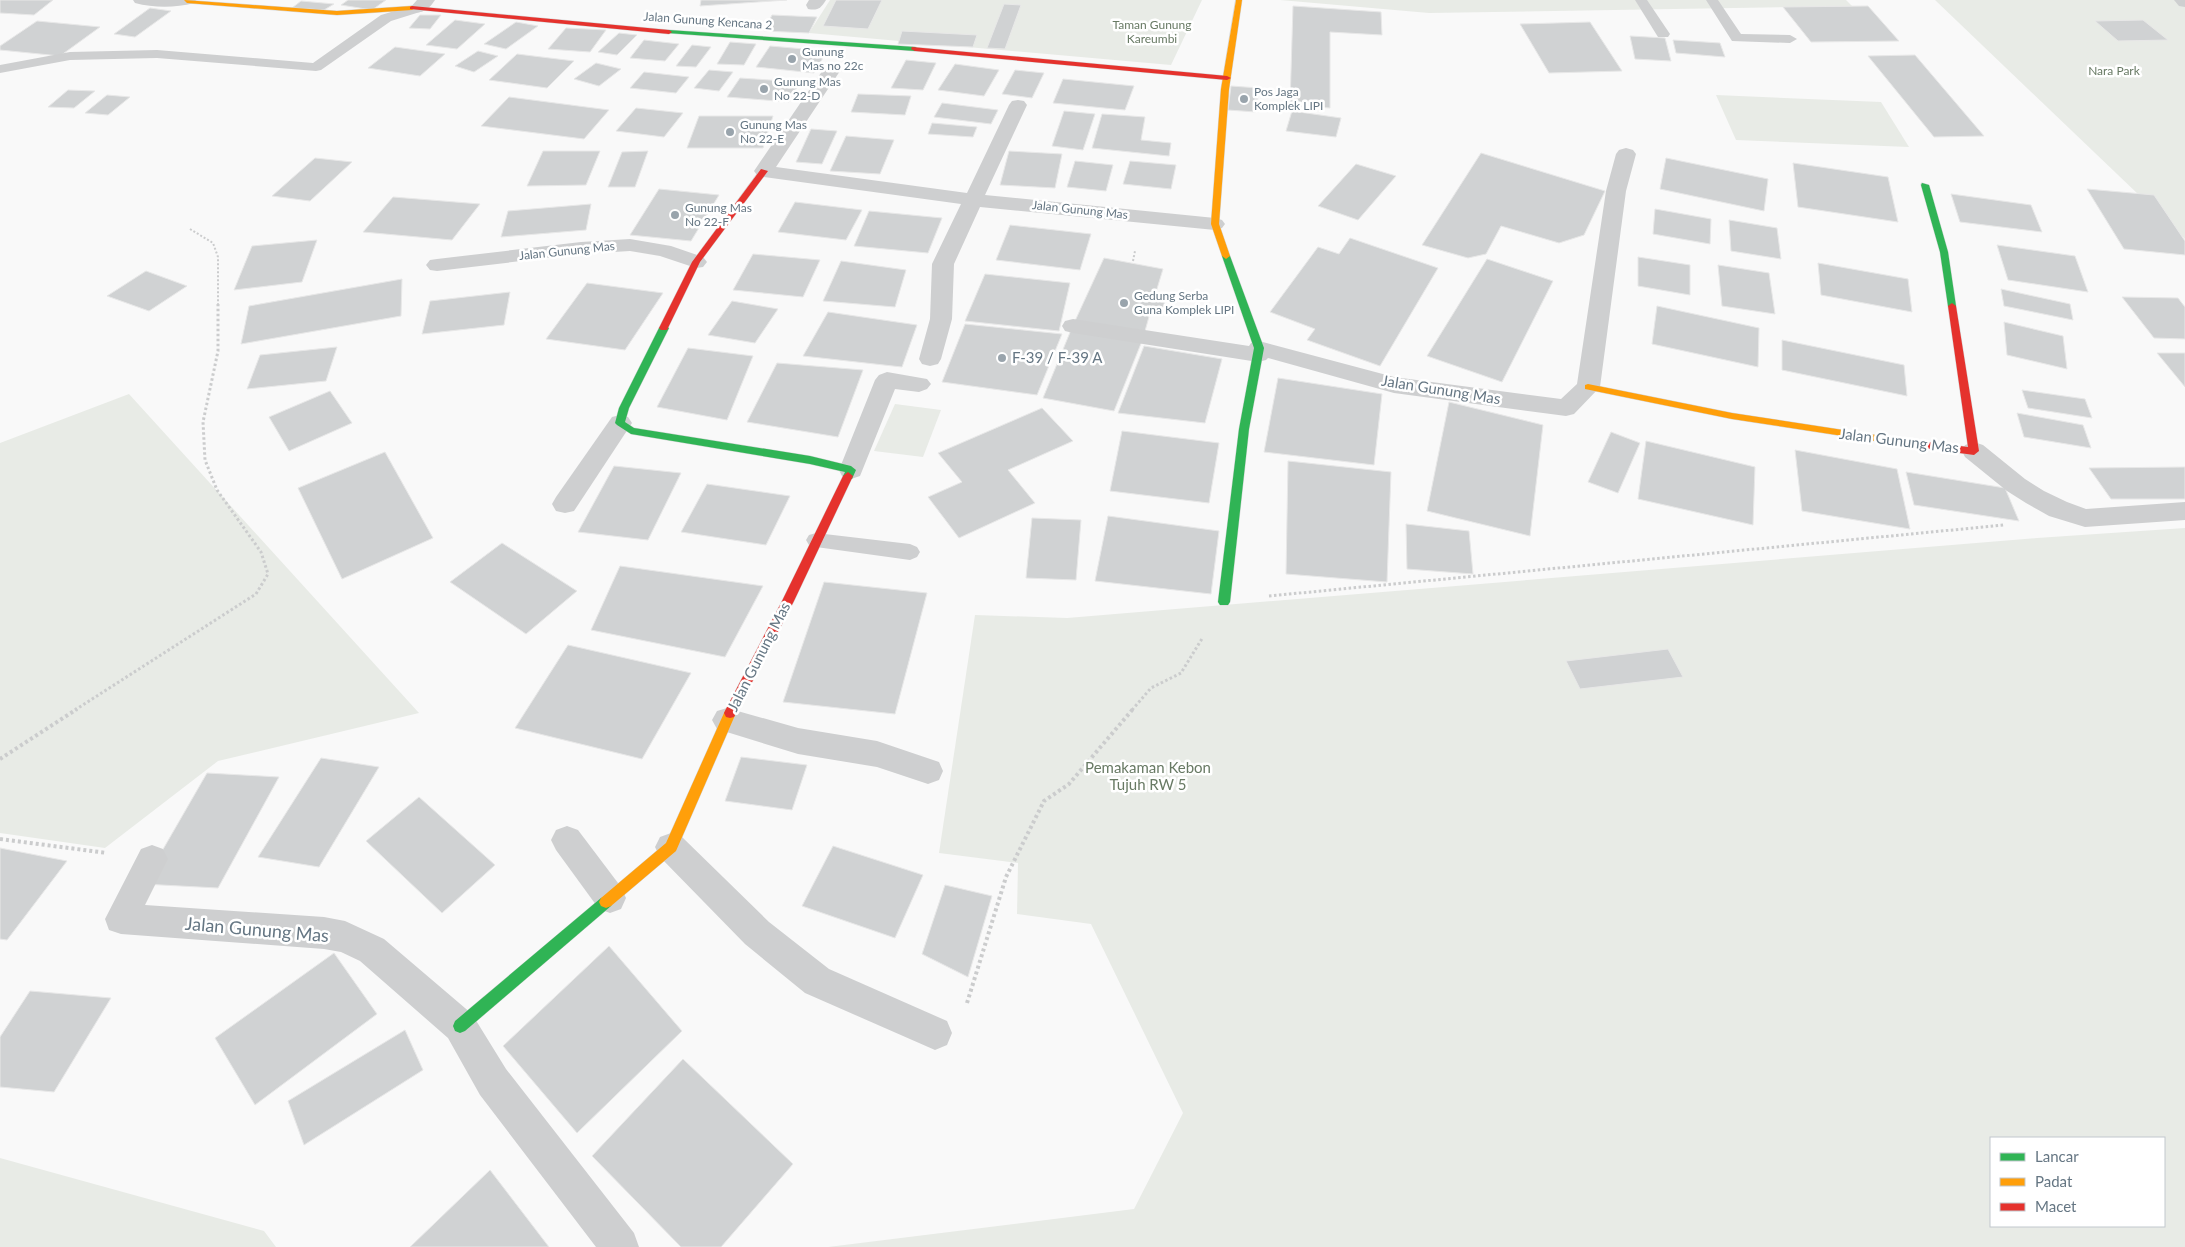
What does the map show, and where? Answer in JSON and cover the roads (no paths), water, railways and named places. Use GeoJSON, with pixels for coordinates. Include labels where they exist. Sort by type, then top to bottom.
{"type":"FeatureCollection","features":[{"type":"Feature","properties":{"kind":"street"},"geometry":{"type":"LineString","coordinates":[[141,0],[187,0]]}},
{"type":"Feature","properties":{"kind":"street","name":"Jalan Gunung Kencana 2"},"geometry":{"type":"LineString","coordinates":[[187,0],[337,13],[423,4],[636,30],[907,48],[1227,78]]}},
{"type":"Feature","properties":{"kind":"street"},"geometry":{"type":"LineString","coordinates":[[1224,599],[1244,429],[1258,351],[1215,224],[1227,78],[1239,0]]}},
{"type":"Feature","properties":{"kind":"street"},"geometry":{"type":"LineString","coordinates":[[565,504],[620,423],[624,408],[696,262],[764,171],[834,68]]}},
{"type":"Feature","properties":{"kind":"street"},"geometry":{"type":"LineString","coordinates":[[930,359],[941,319],[943,264],[1018,106]]}},
{"type":"Feature","properties":{"kind":"street"},"geometry":{"type":"LineString","coordinates":[[1588,388],[1616,191],[1626,154]]}},
{"type":"Feature","properties":{"kind":"street","name":"Jalan Gunung Mas"},"geometry":{"type":"LineString","coordinates":[[764,171],[974,200],[1215,224]]}},
{"type":"Feature","properties":{"kind":"street","name":"Jalan Gunung Mas"},"geometry":{"type":"LineString","coordinates":[[1072,326],[1258,351],[1394,385],[1566,408],[1588,388],[1655,403],[1739,418],[1855,436],[1974,450],[1944,252],[1925,185]]}},
{"type":"Feature","properties":{"kind":"street","name":"Jalan Gunung Mas"},"geometry":{"type":"LineString","coordinates":[[436,265],[582,248],[630,245],[664,250],[696,262]]}},
{"type":"Feature","properties":{"kind":"street","name":"Jalan Gunung Mas"},"geometry":{"type":"LineString","coordinates":[[460,1026],[672,847],[727,720],[788,601],[851,470],[887,380],[919,384]]}},
{"type":"Feature","properties":{"kind":"street"},"geometry":{"type":"LineString","coordinates":[[620,423],[631,431],[810,460],[851,470]]}},
{"type":"Feature","properties":{"kind":"street"},"geometry":{"type":"LineString","coordinates":[[1974,450],[2016,485],[2058,508],[2085,518],[2185,511]]}},
{"type":"Feature","properties":{"kind":"street"},"geometry":{"type":"LineString","coordinates":[[727,720],[798,741],[877,754],[928,771]]}},
{"type":"Feature","properties":{"kind":"street"},"geometry":{"type":"LineString","coordinates":[[567,840],[610,898]]}},
{"type":"Feature","properties":{"kind":"street"},"geometry":{"type":"LineString","coordinates":[[672,847],[757,933],[817,981],[935,1033]]}},
{"type":"Feature","properties":{"kind":"street","name":"Jalan Gunung Mas"},"geometry":{"type":"LineString","coordinates":[[152,859],[121,920],[324,933],[345,937],[372,950],[460,1026],[493,1082],[620,1247]]}},
{"type":"Feature","properties":{"kind":"lane"},"geometry":{"type":"LineString","coordinates":[[1641,0],[1663,34]]}},
{"type":"Feature","properties":{"kind":"lane"},"geometry":{"type":"LineString","coordinates":[[1712,0],[1737,38],[1790,39]]}},
{"type":"Feature","properties":{"kind":"lane"},"geometry":{"type":"LineString","coordinates":[[0,69],[70,56],[157,54],[316,67],[386,18],[423,4]]}},
{"type":"Feature","properties":{"kind":"lane"},"geometry":{"type":"LineString","coordinates":[[816,540],[910,552]]}},
{"type":"Feature","properties":{"kind":"place","name":"Gunung Mas no 22c"},"geometry":{"type":"Point","coordinates":[792,59]}},
{"type":"Feature","properties":{"kind":"place","name":"Gunung Mas No 22-D"},"geometry":{"type":"Point","coordinates":[764,89]}},
{"type":"Feature","properties":{"kind":"place","name":"Pos Jaga Komplek LIPI"},"geometry":{"type":"Point","coordinates":[1244,99]}},
{"type":"Feature","properties":{"kind":"place","name":"Gunung Mas No 22-E"},"geometry":{"type":"Point","coordinates":[730,132]}},
{"type":"Feature","properties":{"kind":"place","name":"Gunung Mas No 22-F"},"geometry":{"type":"Point","coordinates":[675,215]}},
{"type":"Feature","properties":{"kind":"place","name":"Gedung Serba Guna Komplek LIPI"},"geometry":{"type":"Point","coordinates":[1124,303]}},
{"type":"Feature","properties":{"kind":"place","name":"F-39 / F-39 A"},"geometry":{"type":"Point","coordinates":[1002,358]}},
{"type":"Feature","properties":{"kind":"park label","name":"Taman Gunung Kareumbi"},"geometry":{"type":"Point","coordinates":[1152,32]}},
{"type":"Feature","properties":{"kind":"park label","name":"Nara Park"},"geometry":{"type":"Point","coordinates":[2114,71]}},
{"type":"Feature","properties":{"kind":"park label","name":"Pemakaman Kebon Tujuh RW 5"},"geometry":{"type":"Point","coordinates":[1148,776]}}]}
